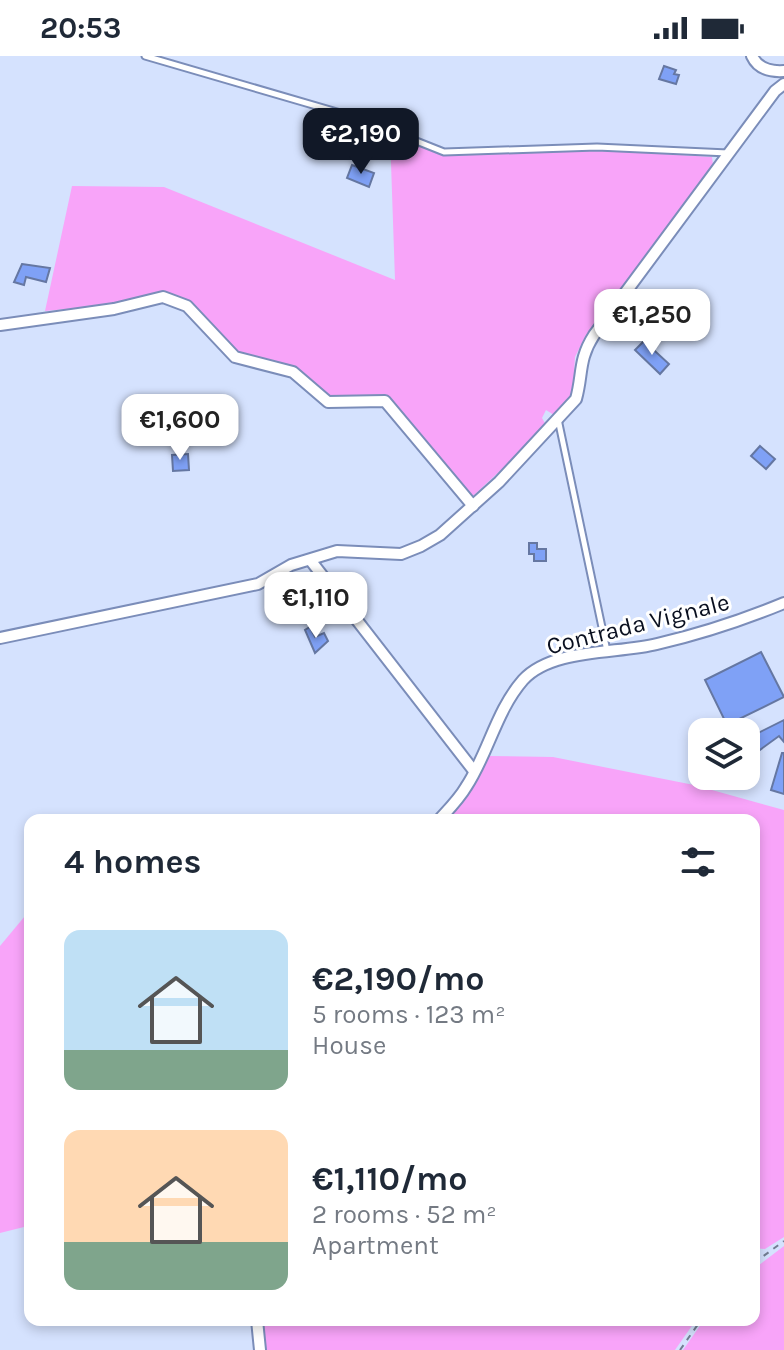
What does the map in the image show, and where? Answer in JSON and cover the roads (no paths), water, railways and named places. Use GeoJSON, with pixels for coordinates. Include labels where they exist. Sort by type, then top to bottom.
{"type":"FeatureCollection","features":[{"type":"Feature","properties":{"kind":"street"},"geometry":{"type":"LineString","coordinates":[[752,56],[760,67],[774,72],[784,71]]}},
{"type":"Feature","properties":{"kind":"street"},"geometry":{"type":"LineString","coordinates":[[0,638],[258,584],[291,565],[337,551],[401,554],[440,535],[473,506],[576,399],[579,367],[586,347],[775,91],[784,84]]}},
{"type":"Feature","properties":{"kind":"street"},"geometry":{"type":"LineString","coordinates":[[0,325],[114,309],[163,297],[187,306],[235,357],[293,372],[328,402],[385,401],[473,506]]}},
{"type":"Feature","properties":{"kind":"street"},"geometry":{"type":"LineString","coordinates":[[311,561],[474,771]]}},
{"type":"Feature","properties":{"kind":"street","name":"Contrada Vignale"},"geometry":{"type":"LineString","coordinates":[[444,814],[467,786],[512,696],[524,679],[549,664],[607,651],[652,646],[747,618],[784,603]]}},
{"type":"Feature","properties":{"kind":"street"},"geometry":{"type":"LineString","coordinates":[[258,1326],[260,1350]]}},
{"type":"Feature","properties":{"kind":"lane"},"geometry":{"type":"LineString","coordinates":[[145,56],[361,119],[444,152],[597,147],[729,153]]}},
{"type":"Feature","properties":{"kind":"lane"},"geometry":{"type":"LineString","coordinates":[[558,418],[607,651]]}}]}
